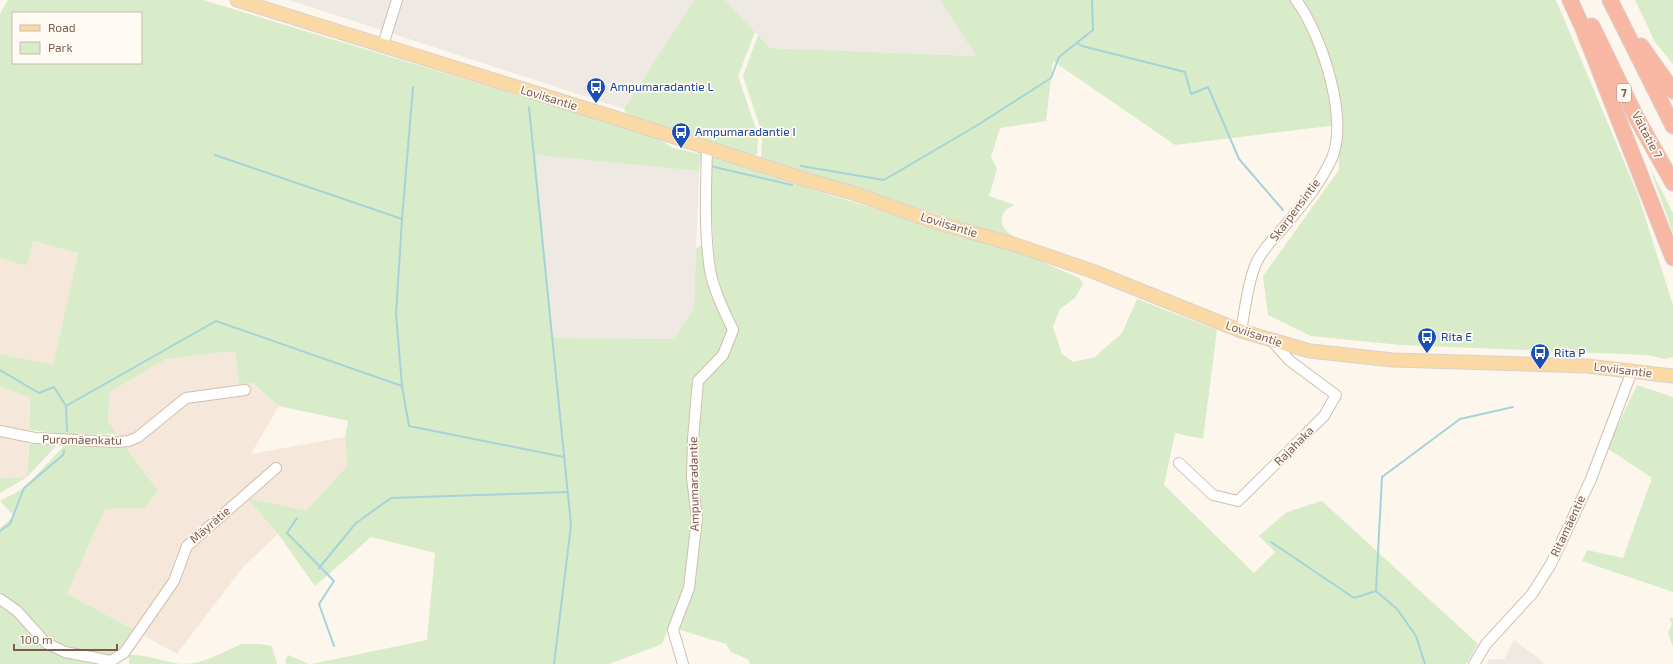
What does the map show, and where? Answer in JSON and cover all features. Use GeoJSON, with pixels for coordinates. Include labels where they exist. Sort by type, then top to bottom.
{"type":"FeatureCollection","features":[{"type":"Feature","properties":{"kind":"highway"},"geometry":{"type":"LineString","coordinates":[[1570,0],[1582,26],[1673,258]]}},
{"type":"Feature","properties":{"kind":"highway","name":"Valtatie 7"},"geometry":{"type":"LineString","coordinates":[[1579,0],[1636,117],[1673,183]]}},
{"type":"Feature","properties":{"kind":"highway"},"geometry":{"type":"LineString","coordinates":[[1610,0],[1673,126]]}},
{"type":"Feature","properties":{"kind":"highway"},"geometry":{"type":"LineString","coordinates":[[1614,0],[1647,54],[1673,90]]}},
{"type":"Feature","properties":{"kind":"main road","name":"Loviisantie"},"geometry":{"type":"LineString","coordinates":[[237,0],[852,193],[935,222],[1031,251],[1092,271],[1241,331],[1310,351],[1393,360],[1587,366],[1632,370],[1673,376]]}},
{"type":"Feature","properties":{"kind":"street"},"geometry":{"type":"LineString","coordinates":[[383,45],[397,0]]}},
{"type":"Feature","properties":{"kind":"street","name":"Skarpensintie"},"geometry":{"type":"LineString","coordinates":[[1241,331],[1255,266],[1270,242],[1312,191],[1332,158],[1336,143],[1338,115],[1322,53],[1312,25],[1296,0]]}},
{"type":"Feature","properties":{"kind":"street","name":"Ampumaradantie"},"geometry":{"type":"LineString","coordinates":[[683,664],[673,630],[689,588],[697,518],[692,478],[693,439],[698,381],[723,355],[732,330],[721,305],[710,271],[705,204],[707,148]]}},
{"type":"Feature","properties":{"kind":"street","name":"Rajahaka"},"geometry":{"type":"LineString","coordinates":[[1179,463],[1213,495],[1238,501],[1324,416],[1336,395],[1290,361],[1271,340]]}},
{"type":"Feature","properties":{"kind":"street","name":"Ritamäentie"},"geometry":{"type":"LineString","coordinates":[[1474,664],[1486,644],[1532,594],[1551,564],[1591,479],[1632,370]]}},
{"type":"Feature","properties":{"kind":"street","name":"Puromäenkatu"},"geometry":{"type":"LineString","coordinates":[[0,431],[35,438],[117,442],[129,441],[138,437],[186,398],[245,390]]}},
{"type":"Feature","properties":{"kind":"street","name":"Mäyrätie"},"geometry":{"type":"LineString","coordinates":[[0,599],[17,612],[46,643],[65,652],[111,661],[124,653],[174,581],[187,546],[276,468]]}},
{"type":"Feature","properties":{"kind":"shaded area"},"geometry":{"type":"Polygon","coordinates":[[[289,0],[694,0],[624,109],[289,0]]]}},
{"type":"Feature","properties":{"kind":"shaded area"},"geometry":{"type":"Polygon","coordinates":[[[725,0],[940,0],[977,56],[770,48],[725,0]]]}},
{"type":"Feature","properties":{"kind":"shaded area"},"geometry":{"type":"Polygon","coordinates":[[[536,155],[699,171],[694,308],[674,339],[552,338],[536,155]]]}},
{"type":"Feature","properties":{"kind":"shaded area"},"geometry":{"type":"Polygon","coordinates":[[[32,241],[78,253],[53,366],[0,354],[0,258],[27,266],[32,241]]]}},
{"type":"Feature","properties":{"kind":"shaded area"},"geometry":{"type":"Polygon","coordinates":[[[235,351],[239,384],[251,383],[279,406],[251,454],[345,437],[349,465],[306,511],[248,499],[278,534],[243,567],[177,654],[67,594],[105,509],[144,508],[158,491],[108,421],[110,392],[166,359],[235,351]]]}},
{"type":"Feature","properties":{"kind":"shaded area"},"geometry":{"type":"Polygon","coordinates":[[[0,386],[30,398],[27,477],[0,478],[0,386]]]}},
{"type":"Feature","properties":{"kind":"shaded area"},"geometry":{"type":"Polygon","coordinates":[[[1514,640],[1543,662],[1543,664],[1487,664],[1489,659],[1504,659],[1514,640]]]}},
{"type":"Feature","properties":{"kind":"green space"},"geometry":{"type":"Polygon","coordinates":[[[8,0],[203,0],[642,133],[662,141],[673,148],[701,154],[699,171],[536,155],[552,338],[674,339],[694,308],[696,248],[704,245],[727,329],[719,352],[695,379],[688,439],[688,478],[693,517],[685,585],[662,644],[609,664],[311,664],[427,640],[435,553],[371,537],[315,586],[278,534],[247,498],[306,511],[348,465],[345,437],[348,421],[279,406],[252,383],[239,385],[235,351],[166,359],[110,392],[108,421],[117,434],[72,435],[29,430],[30,398],[0,386],[0,354],[53,365],[78,253],[33,241],[27,266],[0,258],[0,14],[8,0]]]}},
{"type":"Feature","properties":{"kind":"green space"},"geometry":{"type":"Polygon","coordinates":[[[694,0],[725,0],[755,32],[738,76],[756,129],[758,140],[757,154],[752,156],[628,116],[624,109],[694,0]]]}},
{"type":"Feature","properties":{"kind":"green space"},"geometry":{"type":"Polygon","coordinates":[[[940,0],[1556,0],[1638,195],[1673,305],[1673,357],[1665,359],[1647,355],[1400,345],[1311,336],[1268,315],[1263,276],[1339,170],[1338,125],[1175,145],[1053,61],[1046,121],[1000,128],[991,157],[997,169],[989,196],[1015,205],[1005,211],[1002,219],[1004,228],[1013,236],[1013,238],[761,159],[762,140],[760,127],[743,76],[758,35],[770,48],[976,56],[940,0]]]}},
{"type":"Feature","properties":{"kind":"green space"},"geometry":{"type":"Polygon","coordinates":[[[1635,0],[1673,0],[1673,64],[1655,42],[1635,0]]]}},
{"type":"Feature","properties":{"kind":"green space"},"geometry":{"type":"Polygon","coordinates":[[[711,156],[788,182],[1031,257],[1079,278],[1083,284],[1075,298],[1060,309],[1053,327],[1062,354],[1073,362],[1095,357],[1122,333],[1137,299],[1217,330],[1203,439],[1175,433],[1164,485],[1254,573],[1275,552],[1259,536],[1287,512],[1322,501],[1478,644],[1466,664],[750,664],[748,659],[731,652],[726,644],[677,629],[693,589],[697,433],[702,382],[727,357],[738,330],[725,303],[715,269],[711,201],[711,156]]]}},
{"type":"Feature","properties":{"kind":"green space"},"geometry":{"type":"Polygon","coordinates":[[[1649,166],[1673,213],[1673,233],[1649,166]]]}},
{"type":"Feature","properties":{"kind":"green space"},"geometry":{"type":"Polygon","coordinates":[[[1637,385],[1673,397],[1673,592],[1582,561],[1587,550],[1623,558],[1652,478],[1607,448],[1637,385]]]}},
{"type":"Feature","properties":{"kind":"green space"},"geometry":{"type":"Polygon","coordinates":[[[29,444],[57,445],[27,477],[29,444]]]}},
{"type":"Feature","properties":{"kind":"green space"},"geometry":{"type":"Polygon","coordinates":[[[66,444],[118,448],[126,447],[158,491],[144,508],[105,509],[67,594],[136,631],[122,651],[110,657],[65,649],[48,640],[18,607],[0,593],[0,528],[14,516],[0,501],[24,488],[66,444]]]}},
{"type":"Feature","properties":{"kind":"green space"},"geometry":{"type":"Polygon","coordinates":[[[27,477],[0,493],[0,478],[27,477]]]}},
{"type":"Feature","properties":{"kind":"green space"},"geometry":{"type":"Polygon","coordinates":[[[0,604],[14,613],[45,646],[91,661],[91,664],[0,664],[0,604]]]}},
{"type":"Feature","properties":{"kind":"green space"},"geometry":{"type":"Polygon","coordinates":[[[1669,618],[1673,618],[1673,647],[1668,633],[1672,624],[1669,618]]]}},
{"type":"Feature","properties":{"kind":"green space"},"geometry":{"type":"Polygon","coordinates":[[[241,644],[259,644],[272,646],[277,664],[190,664],[205,660],[241,644]]]}},
{"type":"Feature","properties":{"kind":"green space"},"geometry":{"type":"Polygon","coordinates":[[[129,655],[142,656],[182,664],[129,664],[129,655]]]}},
{"type":"Feature","properties":{"kind":"green space"},"geometry":{"type":"Polygon","coordinates":[[[288,655],[309,664],[286,664],[285,661],[288,655]]]}},
{"type":"Feature","properties":{"kind":"waterway"},"geometry":{"type":"LineString","coordinates":[[801,166],[884,180],[976,126],[1051,78],[1059,57],[1093,30],[1092,0]]}},
{"type":"Feature","properties":{"kind":"waterway"},"geometry":{"type":"LineString","coordinates":[[1077,43],[1082,46],[1185,72],[1191,94],[1208,87],[1239,159],[1283,210]]}},
{"type":"Feature","properties":{"kind":"waterway"},"geometry":{"type":"LineString","coordinates":[[413,87],[396,314],[402,386],[409,426],[564,457]]}},
{"type":"Feature","properties":{"kind":"waterway"},"geometry":{"type":"LineString","coordinates":[[529,107],[571,525],[554,664]]}},
{"type":"Feature","properties":{"kind":"waterway"},"geometry":{"type":"LineString","coordinates":[[215,155],[402,219]]}},
{"type":"Feature","properties":{"kind":"waterway"},"geometry":{"type":"LineString","coordinates":[[710,166],[792,185]]}},
{"type":"Feature","properties":{"kind":"waterway"},"geometry":{"type":"LineString","coordinates":[[66,406],[216,321],[402,386]]}},
{"type":"Feature","properties":{"kind":"waterway"},"geometry":{"type":"LineString","coordinates":[[0,370],[39,393],[54,387],[66,406],[67,431]]}},
{"type":"Feature","properties":{"kind":"waterway"},"geometry":{"type":"LineString","coordinates":[[1376,591],[1382,477],[1460,419],[1513,407]]}},
{"type":"Feature","properties":{"kind":"waterway"},"geometry":{"type":"LineString","coordinates":[[0,531],[10,524],[24,488],[63,455],[64,450]]}},
{"type":"Feature","properties":{"kind":"waterway"},"geometry":{"type":"LineString","coordinates":[[319,568],[356,523],[391,498],[568,492]]}},
{"type":"Feature","properties":{"kind":"waterway"},"geometry":{"type":"LineString","coordinates":[[297,518],[287,533],[334,581],[319,604],[334,646]]}},
{"type":"Feature","properties":{"kind":"waterway"},"geometry":{"type":"LineString","coordinates":[[1271,542],[1354,598],[1376,591],[1397,609],[1416,636],[1425,664]]}},
{"type":"Feature","properties":{"kind":"place","name":"Ampumaradantie L"},"geometry":{"type":"Point","coordinates":[596,104]}},
{"type":"Feature","properties":{"kind":"place","name":"Ampumaradantie I"},"geometry":{"type":"Point","coordinates":[681,149]}},
{"type":"Feature","properties":{"kind":"place","name":"Rita E"},"geometry":{"type":"Point","coordinates":[1427,354]}},
{"type":"Feature","properties":{"kind":"place","name":"Rita P"},"geometry":{"type":"Point","coordinates":[1540,370]}}]}
